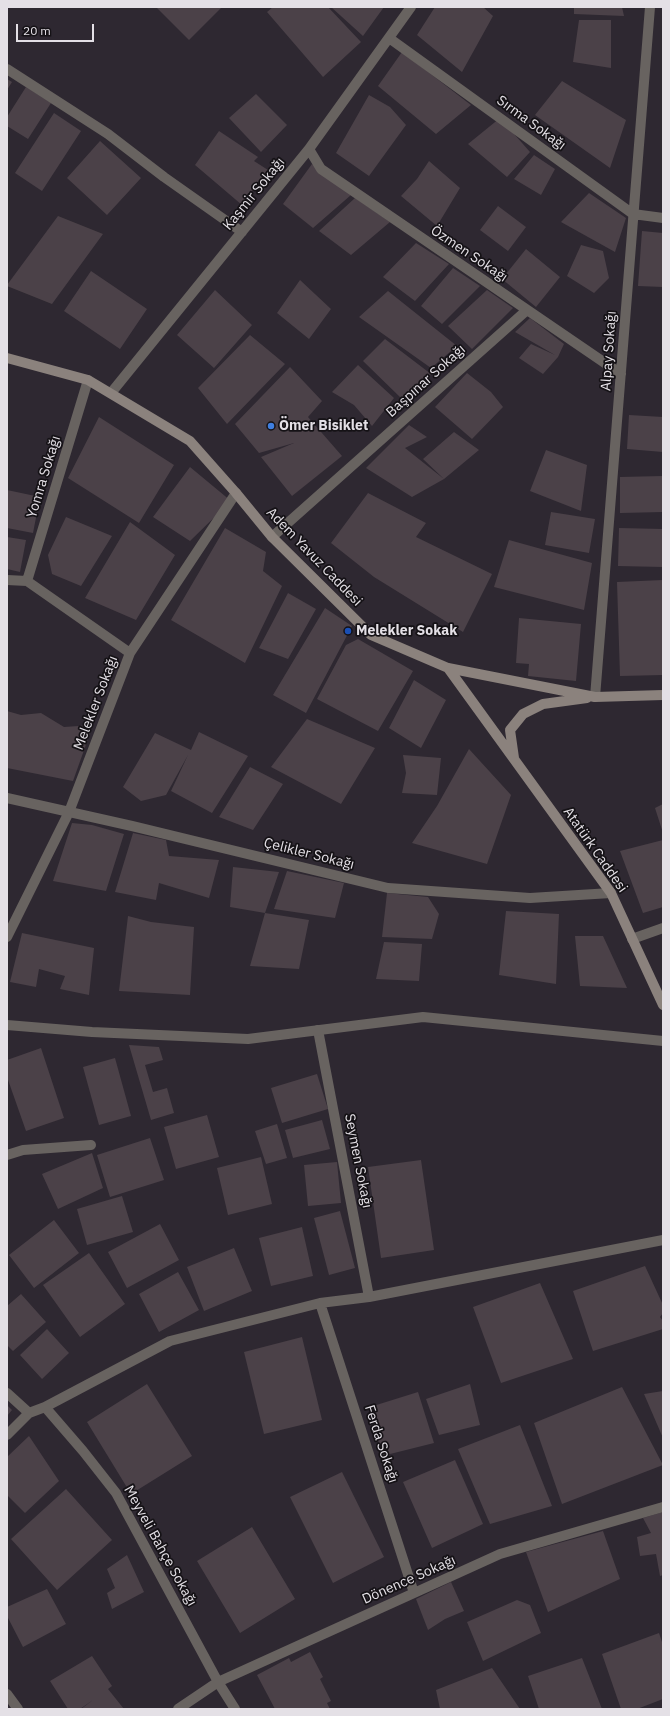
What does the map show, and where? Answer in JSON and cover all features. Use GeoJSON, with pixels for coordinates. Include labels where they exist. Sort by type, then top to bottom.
{"type":"FeatureCollection","features":[{"type":"Feature","properties":{"kind":"main road","name":"Adem Yavuz Caddesi"},"geometry":{"type":"LineString","coordinates":[[7,358],[88,380],[190,441],[236,493],[272,537],[371,635],[448,668],[595,697],[663,695]]}},
{"type":"Feature","properties":{"kind":"main road","name":"Atatürk Caddesi"},"geometry":{"type":"LineString","coordinates":[[448,668],[610,893],[663,1005]]}},
{"type":"Feature","properties":{"kind":"main road","name":"Atatürk Caddesi"},"geometry":{"type":"LineString","coordinates":[[514,760],[510,730],[523,714],[542,704],[595,697]]}},
{"type":"Feature","properties":{"kind":"street","name":"Kaşmir Sokağı"},"geometry":{"type":"LineString","coordinates":[[111,393],[308,149],[411,7]]}},
{"type":"Feature","properties":{"kind":"street","name":"Alpay Sokağı"},"geometry":{"type":"LineString","coordinates":[[595,697],[650,7]]}},
{"type":"Feature","properties":{"kind":"street","name":"Sırma Sokağı"},"geometry":{"type":"LineString","coordinates":[[388,38],[633,214],[663,218]]}},
{"type":"Feature","properties":{"kind":"street"},"geometry":{"type":"LineString","coordinates":[[7,69],[108,134],[164,177],[242,232]]}},
{"type":"Feature","properties":{"kind":"street","name":"Özmen Sokağı"},"geometry":{"type":"LineString","coordinates":[[308,149],[320,170],[621,374]]}},
{"type":"Feature","properties":{"kind":"street","name":"Başpınar Sokağı"},"geometry":{"type":"LineString","coordinates":[[272,537],[527,310]]}},
{"type":"Feature","properties":{"kind":"street","name":"Yomra Sokağı"},"geometry":{"type":"LineString","coordinates":[[27,581],[88,380]]}},
{"type":"Feature","properties":{"kind":"street","name":"Melekler Sokağı"},"geometry":{"type":"LineString","coordinates":[[7,937],[69,812],[130,653],[236,493]]}},
{"type":"Feature","properties":{"kind":"street"},"geometry":{"type":"LineString","coordinates":[[7,580],[27,581],[130,653]]}},
{"type":"Feature","properties":{"kind":"street","name":"Çelikler Sokağı"},"geometry":{"type":"LineString","coordinates":[[7,798],[132,826],[388,888],[530,898],[610,893]]}},
{"type":"Feature","properties":{"kind":"street"},"geometry":{"type":"LineString","coordinates":[[632,939],[663,928]]}},
{"type":"Feature","properties":{"kind":"street"},"geometry":{"type":"LineString","coordinates":[[7,1025],[92,1032],[248,1039],[423,1017],[663,1041]]}},
{"type":"Feature","properties":{"kind":"street","name":"Seymen Sokağı"},"geometry":{"type":"LineString","coordinates":[[318,1030],[369,1297]]}},
{"type":"Feature","properties":{"kind":"street"},"geometry":{"type":"LineString","coordinates":[[7,1155],[23,1150],[91,1145]]}},
{"type":"Feature","properties":{"kind":"street"},"geometry":{"type":"LineString","coordinates":[[7,1435],[29,1413],[45,1407],[170,1341],[320,1303],[369,1297],[663,1240]]}},
{"type":"Feature","properties":{"kind":"street","name":"Ferda Sokağı"},"geometry":{"type":"LineString","coordinates":[[320,1303],[414,1593]]}},
{"type":"Feature","properties":{"kind":"street"},"geometry":{"type":"LineString","coordinates":[[7,1393],[29,1413]]}},
{"type":"Feature","properties":{"kind":"street","name":"Meyveli Bahçe Sokağı"},"geometry":{"type":"LineString","coordinates":[[45,1407],[83,1451],[116,1493],[218,1682],[235,1709]]}},
{"type":"Feature","properties":{"kind":"street","name":"Dönence Sokağı"},"geometry":{"type":"LineString","coordinates":[[178,1709],[218,1682],[500,1554],[663,1507]]}},
{"type":"Feature","properties":{"kind":"street"},"geometry":{"type":"LineString","coordinates":[[7,1694],[18,1709]]}},
{"type":"Feature","properties":{"kind":"building"},"geometry":{"type":"Polygon","coordinates":[[[156,7],[222,7],[189,40],[156,7]]]}},
{"type":"Feature","properties":{"kind":"building"},"geometry":{"type":"Polygon","coordinates":[[[273,7],[328,7],[361,42],[323,77],[267,12],[273,7]]]}},
{"type":"Feature","properties":{"kind":"building"},"geometry":{"type":"Polygon","coordinates":[[[331,7],[384,7],[363,36],[331,7]]]}},
{"type":"Feature","properties":{"kind":"building"},"geometry":{"type":"Polygon","coordinates":[[[435,7],[483,7],[493,16],[462,72],[417,35],[435,7]]]}},
{"type":"Feature","properties":{"kind":"building"},"geometry":{"type":"Polygon","coordinates":[[[574,7],[622,7],[624,16],[574,14],[574,7]]]}},
{"type":"Feature","properties":{"kind":"building"},"geometry":{"type":"Polygon","coordinates":[[[579,20],[611,20],[611,68],[573,62],[579,20]]]}},
{"type":"Feature","properties":{"kind":"building"},"geometry":{"type":"Polygon","coordinates":[[[402,52],[471,105],[436,134],[378,86],[402,52]]]}},
{"type":"Feature","properties":{"kind":"building"},"geometry":{"type":"Polygon","coordinates":[[[7,79],[12,82],[7,90],[7,79]]]}},
{"type":"Feature","properties":{"kind":"building"},"geometry":{"type":"Polygon","coordinates":[[[562,81],[626,120],[610,168],[535,115],[562,81]]]}},
{"type":"Feature","properties":{"kind":"building"},"geometry":{"type":"Polygon","coordinates":[[[26,87],[51,103],[28,139],[7,126],[7,117],[26,87]]]}},
{"type":"Feature","properties":{"kind":"building"},"geometry":{"type":"Polygon","coordinates":[[[256,94],[287,125],[261,152],[229,118],[256,94]]]}},
{"type":"Feature","properties":{"kind":"building"},"geometry":{"type":"Polygon","coordinates":[[[369,95],[390,107],[406,125],[369,176],[336,153],[369,95]]]}},
{"type":"Feature","properties":{"kind":"building"},"geometry":{"type":"Polygon","coordinates":[[[54,113],[81,131],[42,191],[15,173],[54,113]]]}},
{"type":"Feature","properties":{"kind":"building"},"geometry":{"type":"Polygon","coordinates":[[[500,118],[530,152],[507,177],[468,144],[500,118]]]}},
{"type":"Feature","properties":{"kind":"building"},"geometry":{"type":"Polygon","coordinates":[[[219,131],[258,157],[254,161],[268,170],[242,205],[195,165],[219,131]]]}},
{"type":"Feature","properties":{"kind":"building"},"geometry":{"type":"Polygon","coordinates":[[[100,141],[141,178],[107,215],[67,178],[100,141]]]}},
{"type":"Feature","properties":{"kind":"building"},"geometry":{"type":"Polygon","coordinates":[[[534,155],[555,169],[541,195],[514,179],[534,155]]]}},
{"type":"Feature","properties":{"kind":"building"},"geometry":{"type":"Polygon","coordinates":[[[429,161],[460,188],[437,226],[401,196],[417,179],[429,161]]]}},
{"type":"Feature","properties":{"kind":"building"},"geometry":{"type":"Polygon","coordinates":[[[312,164],[351,195],[313,228],[283,204],[312,164]]]}},
{"type":"Feature","properties":{"kind":"building"},"geometry":{"type":"Polygon","coordinates":[[[589,193],[626,218],[615,252],[561,222],[589,193]]]}},
{"type":"Feature","properties":{"kind":"building"},"geometry":{"type":"Polygon","coordinates":[[[355,198],[390,222],[351,255],[319,231],[355,198]]]}},
{"type":"Feature","properties":{"kind":"building"},"geometry":{"type":"Polygon","coordinates":[[[498,206],[526,227],[508,251],[480,230],[498,206]]]}},
{"type":"Feature","properties":{"kind":"building"},"geometry":{"type":"Polygon","coordinates":[[[58,216],[103,234],[52,304],[7,285],[58,216]]]}},
{"type":"Feature","properties":{"kind":"building"},"geometry":{"type":"Polygon","coordinates":[[[642,231],[663,233],[663,287],[638,286],[642,231]]]}},
{"type":"Feature","properties":{"kind":"building"},"geometry":{"type":"Polygon","coordinates":[[[416,243],[449,264],[415,301],[383,277],[416,243]]]}},
{"type":"Feature","properties":{"kind":"building"},"geometry":{"type":"Polygon","coordinates":[[[581,245],[603,251],[609,278],[594,293],[567,276],[581,245]]]}},
{"type":"Feature","properties":{"kind":"building"},"geometry":{"type":"Polygon","coordinates":[[[526,249],[560,277],[536,307],[502,279],[526,249]]]}},
{"type":"Feature","properties":{"kind":"building"},"geometry":{"type":"Polygon","coordinates":[[[453,268],[480,286],[442,324],[421,306],[453,268]]]}},
{"type":"Feature","properties":{"kind":"building"},"geometry":{"type":"Polygon","coordinates":[[[91,271],[147,309],[120,349],[64,311],[91,271]]]}},
{"type":"Feature","properties":{"kind":"building"},"geometry":{"type":"Polygon","coordinates":[[[300,280],[331,309],[309,339],[277,313],[300,280]]]}},
{"type":"Feature","properties":{"kind":"building"},"geometry":{"type":"Polygon","coordinates":[[[215,290],[252,325],[214,368],[177,335],[215,290]]]}},
{"type":"Feature","properties":{"kind":"building"},"geometry":{"type":"Polygon","coordinates":[[[487,290],[513,308],[472,349],[448,326],[487,290]]]}},
{"type":"Feature","properties":{"kind":"building"},"geometry":{"type":"Polygon","coordinates":[[[388,291],[457,346],[431,368],[359,317],[388,291]]]}},
{"type":"Feature","properties":{"kind":"building"},"geometry":{"type":"Polygon","coordinates":[[[530,318],[564,344],[558,357],[543,374],[519,358],[531,344],[555,355],[515,332],[530,318]]]}},
{"type":"Feature","properties":{"kind":"building"},"geometry":{"type":"Polygon","coordinates":[[[250,335],[285,364],[227,424],[198,388],[250,335]]]}},
{"type":"Feature","properties":{"kind":"building"},"geometry":{"type":"Polygon","coordinates":[[[385,339],[431,374],[402,399],[363,361],[385,339]]]}},
{"type":"Feature","properties":{"kind":"building"},"geometry":{"type":"Polygon","coordinates":[[[358,365],[394,398],[372,426],[354,405],[332,392],[358,365]]]}},
{"type":"Feature","properties":{"kind":"building"},"geometry":{"type":"Polygon","coordinates":[[[290,367],[322,401],[308,417],[342,456],[292,496],[261,457],[294,443],[259,453],[235,424],[290,367]]]}},
{"type":"Feature","properties":{"kind":"building"},"geometry":{"type":"Polygon","coordinates":[[[467,373],[491,392],[503,407],[472,439],[435,407],[467,373]]]}},
{"type":"Feature","properties":{"kind":"building"},"geometry":{"type":"Polygon","coordinates":[[[629,415],[663,417],[663,452],[627,449],[629,415]]]}},
{"type":"Feature","properties":{"kind":"building"},"geometry":{"type":"Polygon","coordinates":[[[99,417],[174,465],[139,523],[68,478],[99,417]]]}},
{"type":"Feature","properties":{"kind":"building"},"geometry":{"type":"Polygon","coordinates":[[[409,425],[427,437],[405,448],[444,479],[412,497],[366,468],[409,425]]]}},
{"type":"Feature","properties":{"kind":"building"},"geometry":{"type":"Polygon","coordinates":[[[454,432],[479,450],[444,479],[423,459],[454,432]]]}},
{"type":"Feature","properties":{"kind":"building"},"geometry":{"type":"Polygon","coordinates":[[[546,450],[587,465],[581,511],[530,491],[546,450]]]}},
{"type":"Feature","properties":{"kind":"building"},"geometry":{"type":"Polygon","coordinates":[[[190,467],[231,501],[190,541],[153,517],[190,467]]]}},
{"type":"Feature","properties":{"kind":"building"},"geometry":{"type":"Polygon","coordinates":[[[663,476],[663,512],[620,513],[620,477],[663,476]]]}},
{"type":"Feature","properties":{"kind":"building"},"geometry":{"type":"Polygon","coordinates":[[[7,490],[40,497],[33,533],[7,528],[7,490]]]}},
{"type":"Feature","properties":{"kind":"building"},"geometry":{"type":"Polygon","coordinates":[[[368,493],[426,523],[416,537],[492,574],[463,632],[374,577],[331,543],[368,493]]]}},
{"type":"Feature","properties":{"kind":"building"},"geometry":{"type":"Polygon","coordinates":[[[551,512],[595,519],[589,553],[545,545],[551,512]]]}},
{"type":"Feature","properties":{"kind":"building"},"geometry":{"type":"Polygon","coordinates":[[[66,517],[112,536],[81,586],[52,574],[48,555],[66,517]]]}},
{"type":"Feature","properties":{"kind":"building"},"geometry":{"type":"Polygon","coordinates":[[[130,522],[175,555],[136,620],[85,598],[130,522]]]}},
{"type":"Feature","properties":{"kind":"building"},"geometry":{"type":"Polygon","coordinates":[[[225,528],[266,552],[263,571],[282,586],[245,663],[171,620],[225,528]]]}},
{"type":"Feature","properties":{"kind":"building"},"geometry":{"type":"Polygon","coordinates":[[[619,528],[663,529],[663,567],[618,566],[619,528]]]}},
{"type":"Feature","properties":{"kind":"building"},"geometry":{"type":"Polygon","coordinates":[[[7,537],[26,540],[20,572],[7,569],[7,537]]]}},
{"type":"Feature","properties":{"kind":"building"},"geometry":{"type":"Polygon","coordinates":[[[509,540],[592,563],[584,610],[494,587],[509,540]]]}},
{"type":"Feature","properties":{"kind":"building"},"geometry":{"type":"Polygon","coordinates":[[[663,580],[663,675],[620,676],[617,582],[663,580]]]}},
{"type":"Feature","properties":{"kind":"building"},"geometry":{"type":"Polygon","coordinates":[[[288,593],[316,609],[288,659],[259,648],[288,593]]]}},
{"type":"Feature","properties":{"kind":"building"},"geometry":{"type":"Polygon","coordinates":[[[325,608],[352,626],[306,713],[273,695],[325,608]]]}},
{"type":"Feature","properties":{"kind":"building"},"geometry":{"type":"Polygon","coordinates":[[[519,618],[581,624],[576,681],[528,676],[529,664],[516,663],[519,618]]]}},
{"type":"Feature","properties":{"kind":"building"},"geometry":{"type":"Polygon","coordinates":[[[358,639],[413,671],[378,731],[317,699],[346,645],[358,639]]]}},
{"type":"Feature","properties":{"kind":"building"},"geometry":{"type":"Polygon","coordinates":[[[414,680],[446,700],[421,748],[389,728],[414,680]]]}},
{"type":"Feature","properties":{"kind":"building"},"geometry":{"type":"Polygon","coordinates":[[[7,711],[21,715],[41,713],[64,727],[93,725],[73,781],[7,768],[7,711]]]}},
{"type":"Feature","properties":{"kind":"building"},"geometry":{"type":"Polygon","coordinates":[[[307,719],[375,748],[341,804],[271,767],[307,719]]]}},
{"type":"Feature","properties":{"kind":"building"},"geometry":{"type":"Polygon","coordinates":[[[199,732],[248,756],[212,813],[171,791],[188,755],[166,795],[141,801],[123,787],[155,733],[191,750],[199,732]]]}},
{"type":"Feature","properties":{"kind":"building"},"geometry":{"type":"Polygon","coordinates":[[[469,749],[511,795],[487,864],[412,843],[437,806],[469,749]]]}},
{"type":"Feature","properties":{"kind":"building"},"geometry":{"type":"Polygon","coordinates":[[[403,755],[441,758],[437,795],[402,793],[406,773],[403,755]]]}},
{"type":"Feature","properties":{"kind":"building"},"geometry":{"type":"Polygon","coordinates":[[[250,767],[283,784],[253,830],[219,817],[250,767]]]}},
{"type":"Feature","properties":{"kind":"building"},"geometry":{"type":"Polygon","coordinates":[[[663,804],[663,833],[655,808],[663,804]]]}},
{"type":"Feature","properties":{"kind":"building"},"geometry":{"type":"Polygon","coordinates":[[[72,823],[92,825],[124,834],[106,891],[53,881],[72,823]]]}},
{"type":"Feature","properties":{"kind":"building"},"geometry":{"type":"Polygon","coordinates":[[[133,833],[166,840],[169,856],[219,860],[209,898],[159,883],[156,900],[115,892],[133,833]]]}},
{"type":"Feature","properties":{"kind":"building"},"geometry":{"type":"Polygon","coordinates":[[[663,840],[663,907],[643,913],[620,851],[663,840]]]}},
{"type":"Feature","properties":{"kind":"building"},"geometry":{"type":"Polygon","coordinates":[[[233,867],[279,872],[265,913],[230,907],[233,867]]]}},
{"type":"Feature","properties":{"kind":"building"},"geometry":{"type":"Polygon","coordinates":[[[287,871],[344,883],[335,918],[274,909],[287,871]]]}},
{"type":"Feature","properties":{"kind":"building"},"geometry":{"type":"Polygon","coordinates":[[[387,893],[428,897],[439,914],[432,939],[382,937],[387,893]]]}},
{"type":"Feature","properties":{"kind":"building"},"geometry":{"type":"Polygon","coordinates":[[[506,911],[559,914],[556,984],[499,975],[506,911]]]}},
{"type":"Feature","properties":{"kind":"building"},"geometry":{"type":"Polygon","coordinates":[[[265,913],[309,920],[299,969],[250,966],[265,913]]]}},
{"type":"Feature","properties":{"kind":"building"},"geometry":{"type":"Polygon","coordinates":[[[128,916],[151,922],[194,927],[190,995],[119,991],[128,916]]]}},
{"type":"Feature","properties":{"kind":"building"},"geometry":{"type":"Polygon","coordinates":[[[22,933],[94,948],[89,995],[60,989],[65,976],[39,969],[36,987],[10,982],[22,933]]]}},
{"type":"Feature","properties":{"kind":"building"},"geometry":{"type":"Polygon","coordinates":[[[575,936],[603,936],[627,988],[580,986],[575,936]]]}},
{"type":"Feature","properties":{"kind":"building"},"geometry":{"type":"Polygon","coordinates":[[[384,942],[422,944],[419,981],[376,979],[384,942]]]}},
{"type":"Feature","properties":{"kind":"building"},"geometry":{"type":"Polygon","coordinates":[[[129,1045],[159,1047],[163,1060],[145,1065],[153,1092],[167,1088],[174,1113],[151,1120],[129,1045]]]}},
{"type":"Feature","properties":{"kind":"building"},"geometry":{"type":"Polygon","coordinates":[[[41,1048],[64,1118],[26,1131],[7,1077],[7,1060],[41,1048]]]}},
{"type":"Feature","properties":{"kind":"building"},"geometry":{"type":"Polygon","coordinates":[[[115,1058],[131,1116],[99,1125],[83,1067],[115,1058]]]}},
{"type":"Feature","properties":{"kind":"building"},"geometry":{"type":"Polygon","coordinates":[[[317,1074],[328,1109],[282,1123],[271,1088],[317,1074]]]}},
{"type":"Feature","properties":{"kind":"building"},"geometry":{"type":"Polygon","coordinates":[[[207,1115],[219,1157],[176,1169],[164,1127],[207,1115]]]}},
{"type":"Feature","properties":{"kind":"building"},"geometry":{"type":"Polygon","coordinates":[[[322,1120],[330,1149],[293,1158],[285,1130],[322,1120]]]}},
{"type":"Feature","properties":{"kind":"building"},"geometry":{"type":"Polygon","coordinates":[[[277,1124],[287,1158],[266,1164],[255,1131],[277,1124]]]}},
{"type":"Feature","properties":{"kind":"building"},"geometry":{"type":"Polygon","coordinates":[[[150,1138],[164,1180],[110,1197],[97,1155],[150,1138]]]}},
{"type":"Feature","properties":{"kind":"building"},"geometry":{"type":"Polygon","coordinates":[[[92,1153],[103,1188],[58,1209],[42,1174],[92,1153]]]}},
{"type":"Feature","properties":{"kind":"building"},"geometry":{"type":"Polygon","coordinates":[[[261,1157],[272,1204],[228,1215],[217,1168],[261,1157]]]}},
{"type":"Feature","properties":{"kind":"building"},"geometry":{"type":"Polygon","coordinates":[[[421,1160],[434,1250],[381,1258],[368,1167],[421,1160]]]}},
{"type":"Feature","properties":{"kind":"building"},"geometry":{"type":"Polygon","coordinates":[[[337,1162],[341,1203],[308,1206],[304,1165],[337,1162]]]}},
{"type":"Feature","properties":{"kind":"building"},"geometry":{"type":"Polygon","coordinates":[[[122,1196],[133,1232],[87,1245],[77,1209],[122,1196]]]}},
{"type":"Feature","properties":{"kind":"building"},"geometry":{"type":"Polygon","coordinates":[[[340,1211],[355,1268],[329,1275],[314,1218],[340,1211]]]}},
{"type":"Feature","properties":{"kind":"building"},"geometry":{"type":"Polygon","coordinates":[[[54,1220],[79,1253],[34,1288],[9,1255],[54,1220]]]}},
{"type":"Feature","properties":{"kind":"building"},"geometry":{"type":"Polygon","coordinates":[[[160,1224],[179,1260],[127,1288],[108,1252],[160,1224]]]}},
{"type":"Feature","properties":{"kind":"building"},"geometry":{"type":"Polygon","coordinates":[[[302,1227],[313,1276],[271,1286],[259,1238],[302,1227]]]}},
{"type":"Feature","properties":{"kind":"building"},"geometry":{"type":"Polygon","coordinates":[[[234,1248],[252,1291],[204,1311],[187,1267],[234,1248]]]}},
{"type":"Feature","properties":{"kind":"building"},"geometry":{"type":"Polygon","coordinates":[[[89,1253],[125,1304],[80,1337],[43,1285],[89,1253]]]}},
{"type":"Feature","properties":{"kind":"building"},"geometry":{"type":"Polygon","coordinates":[[[645,1266],[663,1305],[663,1313],[660,1317],[663,1321],[663,1329],[593,1351],[573,1291],[645,1266]]]}},
{"type":"Feature","properties":{"kind":"building"},"geometry":{"type":"Polygon","coordinates":[[[178,1272],[199,1310],[159,1332],[139,1294],[178,1272]]]}},
{"type":"Feature","properties":{"kind":"building"},"geometry":{"type":"Polygon","coordinates":[[[540,1283],[573,1359],[501,1383],[473,1307],[540,1283]]]}},
{"type":"Feature","properties":{"kind":"building"},"geometry":{"type":"Polygon","coordinates":[[[21,1294],[46,1322],[13,1351],[7,1345],[7,1306],[21,1294]]]}},
{"type":"Feature","properties":{"kind":"building"},"geometry":{"type":"Polygon","coordinates":[[[47,1329],[69,1353],[42,1379],[20,1355],[47,1329]]]}},
{"type":"Feature","properties":{"kind":"building"},"geometry":{"type":"Polygon","coordinates":[[[302,1337],[322,1420],[264,1434],[244,1352],[302,1337]]]}},
{"type":"Feature","properties":{"kind":"building"},"geometry":{"type":"Polygon","coordinates":[[[147,1384],[192,1456],[131,1494],[87,1422],[147,1384]]]}},
{"type":"Feature","properties":{"kind":"building"},"geometry":{"type":"Polygon","coordinates":[[[470,1384],[480,1425],[439,1435],[426,1399],[470,1384]]]}},
{"type":"Feature","properties":{"kind":"building"},"geometry":{"type":"Polygon","coordinates":[[[622,1387],[663,1465],[562,1504],[534,1423],[622,1387]]]}},
{"type":"Feature","properties":{"kind":"building"},"geometry":{"type":"Polygon","coordinates":[[[663,1391],[663,1438],[644,1394],[663,1391]]]}},
{"type":"Feature","properties":{"kind":"building"},"geometry":{"type":"Polygon","coordinates":[[[418,1392],[434,1443],[382,1456],[370,1407],[418,1392]]]}},
{"type":"Feature","properties":{"kind":"building"},"geometry":{"type":"Polygon","coordinates":[[[7,1405],[12,1410],[7,1416],[7,1405]]]}},
{"type":"Feature","properties":{"kind":"building"},"geometry":{"type":"Polygon","coordinates":[[[520,1425],[552,1506],[490,1524],[458,1449],[520,1425]]]}},
{"type":"Feature","properties":{"kind":"building"},"geometry":{"type":"Polygon","coordinates":[[[29,1436],[59,1481],[25,1513],[7,1495],[7,1457],[29,1436]]]}},
{"type":"Feature","properties":{"kind":"building"},"geometry":{"type":"Polygon","coordinates":[[[455,1460],[483,1524],[432,1548],[403,1482],[455,1460]]]}},
{"type":"Feature","properties":{"kind":"building"},"geometry":{"type":"Polygon","coordinates":[[[342,1472],[384,1557],[333,1583],[290,1497],[342,1472]]]}},
{"type":"Feature","properties":{"kind":"building"},"geometry":{"type":"Polygon","coordinates":[[[66,1489],[112,1540],[57,1590],[11,1539],[66,1489]]]}},
{"type":"Feature","properties":{"kind":"building"},"geometry":{"type":"Polygon","coordinates":[[[663,1512],[663,1575],[660,1576],[656,1554],[640,1556],[637,1537],[651,1533],[643,1518],[663,1512]]]}},
{"type":"Feature","properties":{"kind":"building"},"geometry":{"type":"Polygon","coordinates":[[[252,1527],[295,1599],[240,1633],[197,1561],[252,1527]]]}},
{"type":"Feature","properties":{"kind":"building"},"geometry":{"type":"Polygon","coordinates":[[[603,1531],[620,1579],[548,1612],[526,1552],[603,1531]]]}},
{"type":"Feature","properties":{"kind":"building"},"geometry":{"type":"Polygon","coordinates":[[[127,1555],[144,1592],[112,1609],[107,1593],[115,1588],[107,1569],[127,1555]]]}},
{"type":"Feature","properties":{"kind":"building"},"geometry":{"type":"Polygon","coordinates":[[[451,1582],[464,1611],[445,1619],[428,1630],[416,1599],[451,1582]]]}},
{"type":"Feature","properties":{"kind":"building"},"geometry":{"type":"Polygon","coordinates":[[[47,1589],[66,1624],[23,1647],[7,1616],[7,1607],[47,1589]]]}},
{"type":"Feature","properties":{"kind":"building"},"geometry":{"type":"Polygon","coordinates":[[[517,1600],[530,1605],[541,1633],[483,1661],[467,1622],[517,1600]]]}},
{"type":"Feature","properties":{"kind":"building"},"geometry":{"type":"Polygon","coordinates":[[[659,1633],[663,1645],[663,1699],[637,1709],[621,1709],[602,1654],[659,1633]]]}},
{"type":"Feature","properties":{"kind":"building"},"geometry":{"type":"Polygon","coordinates":[[[310,1652],[323,1677],[320,1679],[331,1701],[327,1703],[330,1709],[275,1709],[257,1675],[289,1658],[291,1662],[310,1652]]]}},
{"type":"Feature","properties":{"kind":"building"},"geometry":{"type":"Polygon","coordinates":[[[92,1656],[112,1686],[108,1689],[124,1709],[81,1709],[93,1700],[80,1709],[68,1709],[50,1681],[92,1656]]]}},
{"type":"Feature","properties":{"kind":"building"},"geometry":{"type":"Polygon","coordinates":[[[582,1658],[602,1709],[539,1709],[528,1676],[582,1658]]]}},
{"type":"Feature","properties":{"kind":"building"},"geometry":{"type":"Polygon","coordinates":[[[492,1668],[520,1709],[440,1709],[436,1690],[492,1668]]]}},
{"type":"Feature","properties":{"kind":"place","name":"Ömer Bisiklet"},"geometry":{"type":"Point","coordinates":[271,426]}},
{"type":"Feature","properties":{"kind":"place","name":"Melekler Sokak"},"geometry":{"type":"Point","coordinates":[348,631]}}]}
